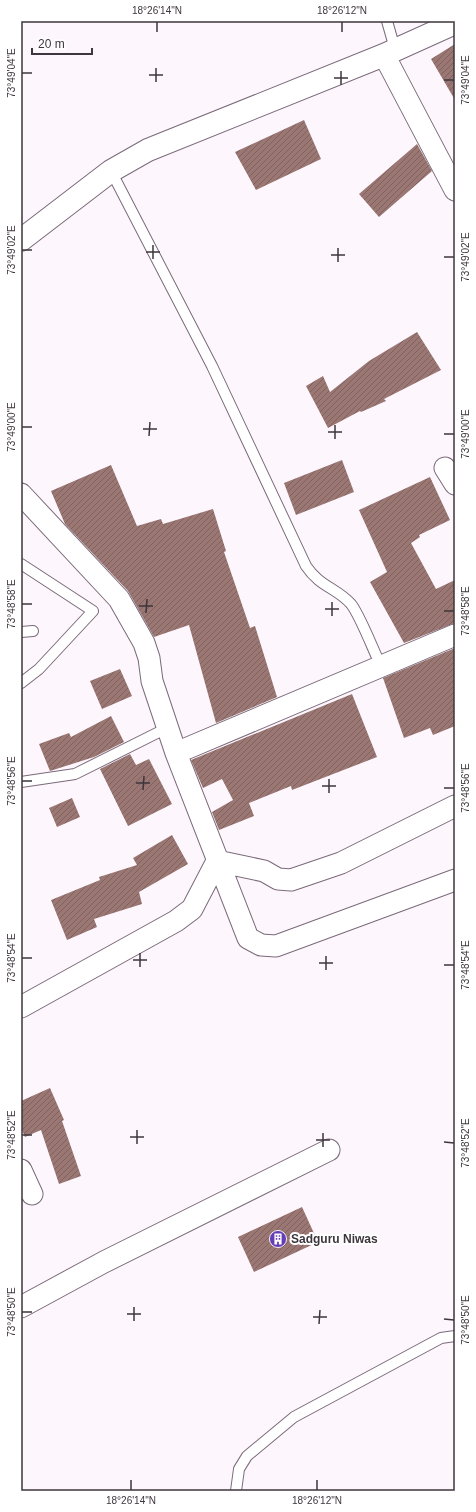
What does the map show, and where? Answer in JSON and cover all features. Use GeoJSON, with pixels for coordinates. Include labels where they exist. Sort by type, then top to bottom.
{"type":"FeatureCollection","features":[{"type":"Feature","properties":{"kind":"street"},"geometry":{"type":"LineString","coordinates":[[21,240],[111,171],[148,150],[390,52],[455,23]]}},
{"type":"Feature","properties":{"kind":"street"},"geometry":{"type":"LineString","coordinates":[[390,52],[455,190]]}},
{"type":"Feature","properties":{"kind":"street"},"geometry":{"type":"LineString","coordinates":[[21,494],[119,599],[144,643],[149,658],[152,681],[176,753],[248,938],[261,945],[276,946],[455,880]]}},
{"type":"Feature","properties":{"kind":"street"},"geometry":{"type":"LineString","coordinates":[[176,753],[455,635]]}},
{"type":"Feature","properties":{"kind":"street"},"geometry":{"type":"LineString","coordinates":[[217,861],[264,871],[278,879],[291,880],[342,863],[455,806]]}},
{"type":"Feature","properties":{"kind":"street"},"geometry":{"type":"LineString","coordinates":[[21,1007],[176,921],[192,909],[217,861]]}},
{"type":"Feature","properties":{"kind":"street"},"geometry":{"type":"LineString","coordinates":[[21,1307],[104,1262],[329,1150]]}},
{"type":"Feature","properties":{"kind":"street"},"geometry":{"type":"LineString","coordinates":[[21,1170],[32,1194]]}},
{"type":"Feature","properties":{"kind":"lane"},"geometry":{"type":"LineString","coordinates":[[387,21],[390,52]]}},
{"type":"Feature","properties":{"kind":"lane"},"geometry":{"type":"LineString","coordinates":[[111,171],[212,366],[306,566],[313,577],[352,605],[381,666]]}},
{"type":"Feature","properties":{"kind":"lane"},"geometry":{"type":"LineString","coordinates":[[21,564],[93,611],[39,669],[21,683]]}},
{"type":"Feature","properties":{"kind":"lane"},"geometry":{"type":"LineString","coordinates":[[21,632],[33,631]]}},
{"type":"Feature","properties":{"kind":"lane"},"geometry":{"type":"LineString","coordinates":[[21,782],[75,774],[168,728]]}},
{"type":"Feature","properties":{"kind":"lane"},"geometry":{"type":"LineString","coordinates":[[236,1491],[239,1469],[247,1456],[294,1417],[441,1338],[455,1336]]}},
{"type":"Feature","properties":{"kind":"building"},"geometry":{"type":"Polygon","coordinates":[[[455,44],[455,100],[431,59],[455,44]]]}},
{"type":"Feature","properties":{"kind":"building"},"geometry":{"type":"Polygon","coordinates":[[[304,120],[321,159],[256,190],[235,152],[304,120]]]}},
{"type":"Feature","properties":{"kind":"building"},"geometry":{"type":"Polygon","coordinates":[[[417,144],[432,171],[379,217],[359,194],[417,144]]]}},
{"type":"Feature","properties":{"kind":"building"},"geometry":{"type":"Polygon","coordinates":[[[417,332],[441,370],[384,399],[386,401],[361,412],[360,411],[328,428],[306,386],[323,376],[330,392],[369,361],[417,332]]]}},
{"type":"Feature","properties":{"kind":"building"},"geometry":{"type":"Polygon","coordinates":[[[342,460],[354,492],[296,515],[284,483],[342,460]]]}},
{"type":"Feature","properties":{"kind":"building"},"geometry":{"type":"Polygon","coordinates":[[[111,465],[137,526],[161,519],[163,524],[213,509],[226,551],[224,552],[250,628],[255,626],[277,697],[216,723],[189,625],[154,637],[128,591],[65,524],[51,491],[111,465]]]}},
{"type":"Feature","properties":{"kind":"building"},"geometry":{"type":"Polygon","coordinates":[[[430,477],[450,520],[419,535],[420,537],[411,543],[436,589],[455,580],[455,623],[404,643],[370,582],[387,572],[359,510],[430,477]]]}},
{"type":"Feature","properties":{"kind":"building"},"geometry":{"type":"Polygon","coordinates":[[[455,648],[455,726],[433,735],[430,728],[404,738],[383,678],[455,648]]]}},
{"type":"Feature","properties":{"kind":"building"},"geometry":{"type":"Polygon","coordinates":[[[120,669],[132,696],[102,709],[90,681],[120,669]]]}},
{"type":"Feature","properties":{"kind":"building"},"geometry":{"type":"Polygon","coordinates":[[[352,694],[377,757],[292,790],[291,786],[249,803],[254,816],[219,830],[212,812],[233,800],[222,779],[203,788],[191,760],[352,694]]]}},
{"type":"Feature","properties":{"kind":"building"},"geometry":{"type":"Polygon","coordinates":[[[111,716],[124,742],[94,757],[50,771],[39,744],[69,733],[71,737],[111,716]]]}},
{"type":"Feature","properties":{"kind":"building"},"geometry":{"type":"Polygon","coordinates":[[[130,754],[136,765],[149,759],[172,804],[128,826],[100,769],[130,754]]]}},
{"type":"Feature","properties":{"kind":"building"},"geometry":{"type":"Polygon","coordinates":[[[72,798],[80,817],[57,827],[49,808],[72,798]]]}},
{"type":"Feature","properties":{"kind":"building"},"geometry":{"type":"Polygon","coordinates":[[[172,835],[188,864],[139,892],[142,904],[94,919],[97,927],[67,940],[51,900],[100,880],[99,877],[137,865],[133,858],[172,835]]]}},
{"type":"Feature","properties":{"kind":"building"},"geometry":{"type":"Polygon","coordinates":[[[50,1088],[64,1120],[62,1121],[81,1176],[59,1184],[41,1130],[25,1137],[21,1128],[21,1101],[50,1088]]]}},
{"type":"Feature","properties":{"kind":"building","name":"Sadguru Niwas"},"geometry":{"type":"Polygon","coordinates":[[[302,1207],[318,1242],[254,1272],[238,1237],[302,1207]]]}},
{"type":"Feature","properties":{"kind":"place","name":"Sadguru Niwas"},"geometry":{"type":"Point","coordinates":[278,1239]}}]}
